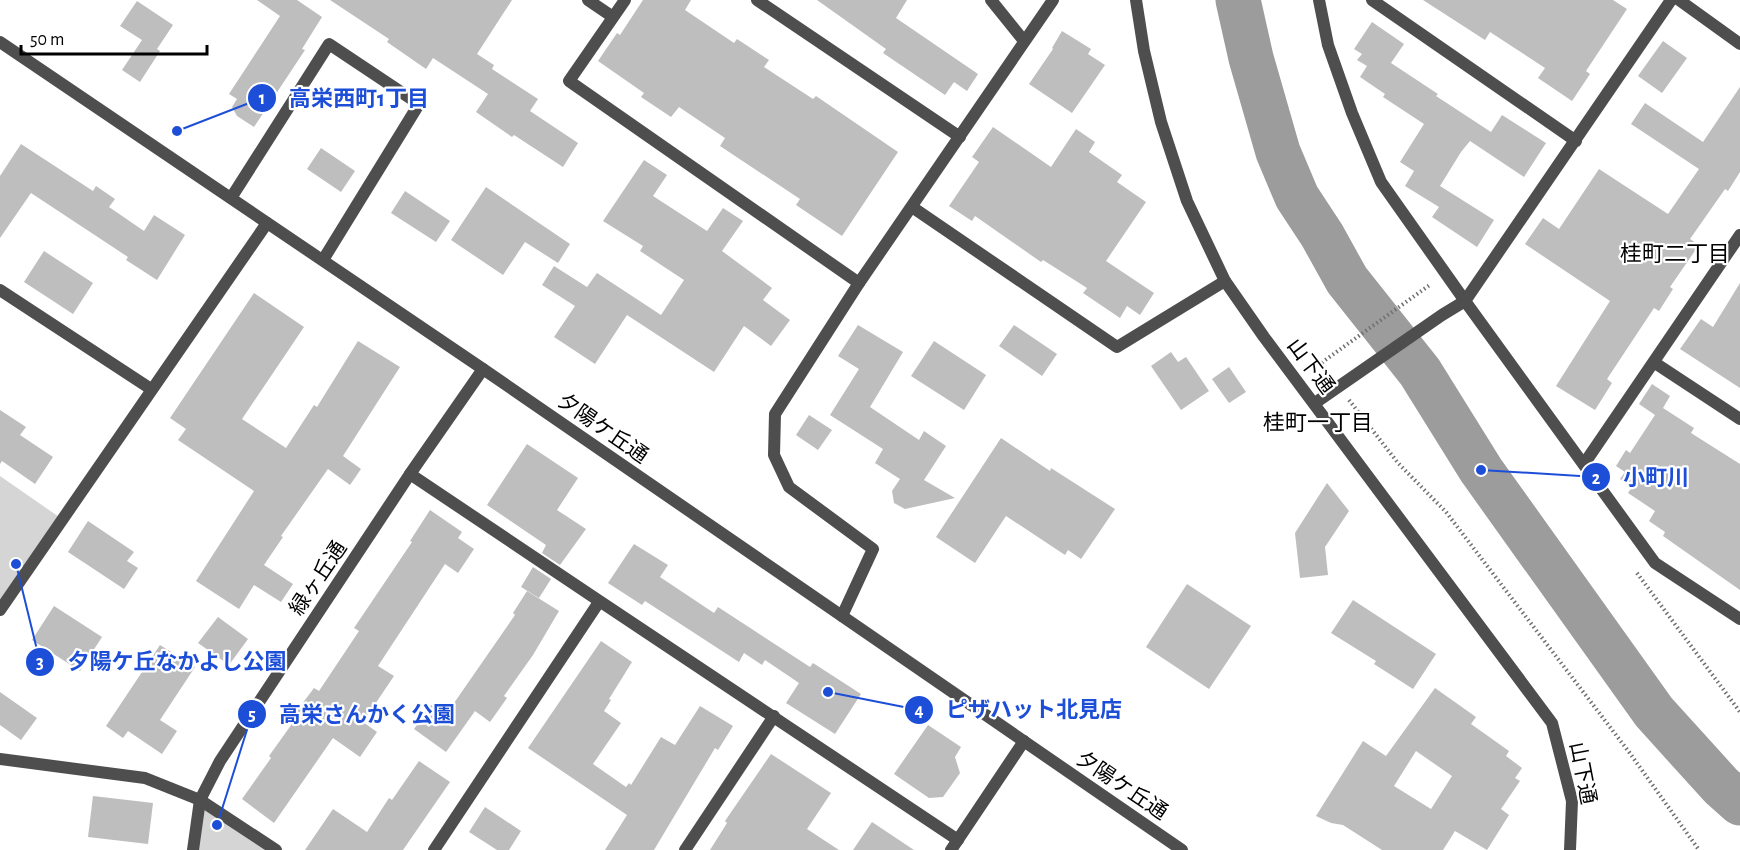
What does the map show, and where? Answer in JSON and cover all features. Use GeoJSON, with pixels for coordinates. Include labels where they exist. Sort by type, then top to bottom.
{"type":"FeatureCollection","features":[{"type":"Feature","properties":{"kind":"street"},"geometry":{"type":"LineString","coordinates":[[588,0],[613,17]]}},
{"type":"Feature","properties":{"kind":"street"},"geometry":{"type":"LineString","coordinates":[[625,0],[569,81],[858,283]]}},
{"type":"Feature","properties":{"kind":"street"},"geometry":{"type":"LineString","coordinates":[[757,0],[960,137]]}},
{"type":"Feature","properties":{"kind":"street"},"geometry":{"type":"LineString","coordinates":[[992,0],[1024,41]]}},
{"type":"Feature","properties":{"kind":"street"},"geometry":{"type":"LineString","coordinates":[[842,616],[873,549],[789,487],[774,455],[776,414],[858,283],[1053,0]]}},
{"type":"Feature","properties":{"kind":"street","name":"山下通"},"geometry":{"type":"LineString","coordinates":[[1136,0],[1144,51],[1161,122],[1187,201],[1225,281],[1264,337],[1552,723],[1572,801],[1570,850]]}},
{"type":"Feature","properties":{"kind":"street"},"geometry":{"type":"LineString","coordinates":[[1319,0],[1328,45],[1352,113],[1381,182],[1655,563],[1740,619]]}},
{"type":"Feature","properties":{"kind":"street"},"geometry":{"type":"LineString","coordinates":[[1372,0],[1576,141]]}},
{"type":"Feature","properties":{"kind":"street"},"geometry":{"type":"LineString","coordinates":[[1315,403],[1465,301],[1671,0]]}},
{"type":"Feature","properties":{"kind":"street"},"geometry":{"type":"LineString","coordinates":[[1679,0],[1740,44]]}},
{"type":"Feature","properties":{"kind":"street","name":"夕陽ケ丘通"},"geometry":{"type":"LineString","coordinates":[[0,42],[483,369],[1182,850]]}},
{"type":"Feature","properties":{"kind":"street"},"geometry":{"type":"LineString","coordinates":[[231,198],[329,44],[419,104],[323,260]]}},
{"type":"Feature","properties":{"kind":"street"},"geometry":{"type":"LineString","coordinates":[[912,207],[1117,347],[1225,281]]}},
{"type":"Feature","properties":{"kind":"street"},"geometry":{"type":"LineString","coordinates":[[0,610],[267,222]]}},
{"type":"Feature","properties":{"kind":"street"},"geometry":{"type":"LineString","coordinates":[[1584,464],[1655,363],[1740,235]]}},
{"type":"Feature","properties":{"kind":"street"},"geometry":{"type":"LineString","coordinates":[[1,293],[151,389]]}},
{"type":"Feature","properties":{"kind":"street"},"geometry":{"type":"LineString","coordinates":[[1655,363],[1740,419]]}},
{"type":"Feature","properties":{"kind":"street","name":"緑ヶ丘通"},"geometry":{"type":"LineString","coordinates":[[193,850],[200,800],[220,761],[410,474],[483,369]]}},
{"type":"Feature","properties":{"kind":"street"},"geometry":{"type":"LineString","coordinates":[[410,474],[599,602],[774,716],[954,845],[1024,741]]}},
{"type":"Feature","properties":{"kind":"street"},"geometry":{"type":"LineString","coordinates":[[434,850],[599,602]]}},
{"type":"Feature","properties":{"kind":"street"},"geometry":{"type":"LineString","coordinates":[[685,850],[774,716]]}},
{"type":"Feature","properties":{"kind":"street"},"geometry":{"type":"LineString","coordinates":[[0,759],[145,778],[200,800],[276,850]]}},
{"type":"Feature","properties":{"kind":"path"},"geometry":{"type":"LineString","coordinates":[[1422,290],[1320,364],[1341,384],[1398,463],[1446,512],[1629,752],[1699,850]]}},
{"type":"Feature","properties":{"kind":"shaded area"},"geometry":{"type":"Polygon","coordinates":[[[0,476],[62,519],[0,610],[0,476]]]}},
{"type":"Feature","properties":{"kind":"shaded area"},"geometry":{"type":"Polygon","coordinates":[[[200,800],[276,850],[193,850],[200,800]]]}},
{"type":"Feature","properties":{"kind":"building"},"geometry":{"type":"Polygon","coordinates":[[[257,0],[297,0],[322,17],[302,49],[305,50],[254,127],[237,116],[232,107],[237,99],[229,94],[280,16],[257,0]]]}},
{"type":"Feature","properties":{"kind":"building"},"geometry":{"type":"Polygon","coordinates":[[[330,0],[512,0],[477,54],[494,65],[492,69],[538,99],[530,111],[578,143],[563,167],[514,135],[512,137],[476,112],[488,94],[433,58],[426,69],[387,42],[389,39],[330,0]]]}},
{"type":"Feature","properties":{"kind":"building"},"geometry":{"type":"Polygon","coordinates":[[[643,0],[691,0],[685,10],[734,43],[737,39],[769,60],[764,67],[813,99],[816,96],[898,152],[842,236],[796,205],[800,199],[720,146],[725,138],[679,107],[671,117],[641,97],[644,93],[598,61],[617,33],[620,35],[643,0]]]}},
{"type":"Feature","properties":{"kind":"building"},"geometry":{"type":"Polygon","coordinates":[[[817,0],[907,0],[896,18],[978,74],[967,91],[954,82],[945,95],[883,53],[886,49],[817,0]]]}},
{"type":"Feature","properties":{"kind":"building"},"geometry":{"type":"Polygon","coordinates":[[[1423,0],[1613,0],[1627,9],[1586,71],[1590,74],[1572,101],[1538,78],[1545,68],[1490,32],[1485,40],[1423,0]]]}},
{"type":"Feature","properties":{"kind":"building"},"geometry":{"type":"Polygon","coordinates":[[[137,1],[173,25],[157,49],[160,51],[140,82],[122,70],[142,40],[120,26],[137,1]]]}},
{"type":"Feature","properties":{"kind":"building"},"geometry":{"type":"Polygon","coordinates":[[[1372,22],[1404,44],[1391,63],[1438,94],[1436,96],[1491,132],[1502,115],[1546,143],[1524,177],[1470,141],[1461,152],[1440,186],[1494,220],[1477,247],[1432,217],[1439,207],[1405,186],[1414,171],[1400,162],[1424,124],[1383,97],[1385,94],[1360,77],[1367,66],[1357,60],[1362,54],[1354,49],[1372,22]]]}},
{"type":"Feature","properties":{"kind":"building"},"geometry":{"type":"Polygon","coordinates":[[[1062,31],[1091,49],[1088,54],[1105,65],[1072,113],[1029,84],[1053,49],[1062,31]]]}},
{"type":"Feature","properties":{"kind":"building"},"geometry":{"type":"Polygon","coordinates":[[[1663,41],[1687,58],[1662,93],[1638,76],[1663,41]]]}},
{"type":"Feature","properties":{"kind":"building"},"geometry":{"type":"Polygon","coordinates":[[[1740,87],[1740,172],[1728,191],[1725,189],[1690,239],[1699,245],[1670,287],[1673,289],[1659,311],[1654,308],[1607,379],[1612,383],[1595,410],[1556,386],[1610,301],[1525,244],[1543,218],[1559,229],[1599,169],[1668,214],[1699,169],[1631,124],[1645,103],[1703,142],[1740,87]]]}},
{"type":"Feature","properties":{"kind":"building"},"geometry":{"type":"Polygon","coordinates":[[[993,127],[1051,167],[1076,129],[1095,142],[1089,152],[1122,175],[1117,182],[1146,202],[1106,261],[1154,293],[1140,315],[1127,306],[1120,318],[1083,293],[1087,288],[1043,260],[1041,262],[975,216],[972,221],[949,206],[979,162],[972,157],[993,127]]]}},
{"type":"Feature","properties":{"kind":"building"},"geometry":{"type":"Polygon","coordinates":[[[21,144],[93,191],[96,186],[115,199],[109,207],[144,231],[154,215],[185,235],[157,280],[126,260],[128,257],[31,193],[0,238],[0,176],[21,144]]]}},
{"type":"Feature","properties":{"kind":"building"},"geometry":{"type":"Polygon","coordinates":[[[321,148],[355,171],[341,192],[307,169],[321,148]]]}},
{"type":"Feature","properties":{"kind":"building"},"geometry":{"type":"Polygon","coordinates":[[[644,160],[667,175],[653,196],[707,231],[723,208],[743,221],[722,251],[772,288],[763,300],[790,320],[771,346],[744,326],[714,372],[627,315],[595,364],[554,337],[575,306],[542,285],[554,266],[587,287],[597,273],[661,315],[684,280],[640,251],[643,246],[603,221],[644,160]]]}},
{"type":"Feature","properties":{"kind":"building"},"geometry":{"type":"Polygon","coordinates":[[[486,187],[570,244],[558,263],[525,242],[503,275],[451,240],[486,187]]]}},
{"type":"Feature","properties":{"kind":"building"},"geometry":{"type":"Polygon","coordinates":[[[405,191],[450,221],[436,242],[391,213],[405,191]]]}},
{"type":"Feature","properties":{"kind":"building"},"geometry":{"type":"Polygon","coordinates":[[[44,251],[93,283],[73,314],[24,282],[44,251]]]}},
{"type":"Feature","properties":{"kind":"building"},"geometry":{"type":"Polygon","coordinates":[[[1740,283],[1740,388],[1680,349],[1701,319],[1713,327],[1740,283]]]}},
{"type":"Feature","properties":{"kind":"building"},"geometry":{"type":"Polygon","coordinates":[[[254,293],[304,327],[242,419],[286,448],[314,405],[317,407],[358,341],[400,367],[343,456],[361,469],[350,485],[328,469],[281,536],[283,537],[264,565],[293,584],[281,602],[254,585],[239,609],[196,581],[254,491],[178,440],[186,429],[170,418],[254,293]]]}},
{"type":"Feature","properties":{"kind":"building"},"geometry":{"type":"Polygon","coordinates":[[[858,325],[903,352],[870,407],[919,440],[924,431],[946,446],[924,480],[955,498],[905,509],[894,503],[892,491],[900,479],[875,463],[883,449],[830,415],[859,369],[838,356],[858,325]]]}},
{"type":"Feature","properties":{"kind":"building"},"geometry":{"type":"Polygon","coordinates":[[[1014,325],[1057,354],[1042,376],[999,346],[1014,325]]]}},
{"type":"Feature","properties":{"kind":"building"},"geometry":{"type":"Polygon","coordinates":[[[934,341],[986,375],[964,410],[911,376],[934,341]]]}},
{"type":"Feature","properties":{"kind":"building"},"geometry":{"type":"Polygon","coordinates":[[[1171,352],[1178,362],[1186,357],[1209,391],[1181,410],[1151,366],[1171,352]]]}},
{"type":"Feature","properties":{"kind":"building"},"geometry":{"type":"Polygon","coordinates":[[[1229,367],[1246,392],[1229,403],[1212,379],[1229,367]]]}},
{"type":"Feature","properties":{"kind":"building"},"geometry":{"type":"Polygon","coordinates":[[[1652,384],[1670,396],[1663,408],[1694,428],[1691,433],[1740,464],[1740,590],[1663,536],[1665,532],[1649,521],[1655,511],[1628,493],[1632,487],[1620,479],[1625,472],[1616,466],[1626,450],[1630,453],[1655,415],[1639,404],[1652,384]]]}},
{"type":"Feature","properties":{"kind":"building"},"geometry":{"type":"Polygon","coordinates":[[[0,410],[26,427],[20,435],[53,457],[35,484],[2,461],[0,464],[0,410]]]}},
{"type":"Feature","properties":{"kind":"building"},"geometry":{"type":"Polygon","coordinates":[[[809,415],[832,430],[818,450],[796,435],[809,415]]]}},
{"type":"Feature","properties":{"kind":"building"},"geometry":{"type":"Polygon","coordinates":[[[1001,438],[1050,471],[1051,468],[1115,509],[1081,559],[1068,550],[1065,555],[1006,516],[975,563],[936,537],[1001,438]]]}},
{"type":"Feature","properties":{"kind":"building"},"geometry":{"type":"Polygon","coordinates":[[[527,444],[578,478],[557,510],[586,529],[560,565],[542,553],[546,545],[487,505],[527,444]]]}},
{"type":"Feature","properties":{"kind":"building"},"geometry":{"type":"Polygon","coordinates":[[[1327,483],[1349,511],[1325,547],[1328,575],[1300,578],[1295,533],[1327,483]]]}},
{"type":"Feature","properties":{"kind":"building"},"geometry":{"type":"Polygon","coordinates":[[[430,510],[462,532],[458,538],[474,549],[458,573],[445,564],[378,666],[394,676],[363,722],[377,732],[360,757],[333,738],[274,823],[242,799],[299,714],[296,712],[314,688],[319,691],[359,631],[354,628],[412,542],[410,541],[430,510]]]}},
{"type":"Feature","properties":{"kind":"building"},"geometry":{"type":"Polygon","coordinates":[[[88,521],[134,552],[127,561],[138,568],[124,589],[68,552],[88,521]]]}},
{"type":"Feature","properties":{"kind":"building"},"geometry":{"type":"Polygon","coordinates":[[[634,544],[668,565],[660,577],[714,613],[718,607],[810,667],[813,663],[861,694],[835,734],[786,703],[799,683],[765,660],[762,665],[744,653],[739,662],[645,601],[642,605],[608,583],[634,544]]]}},
{"type":"Feature","properties":{"kind":"building"},"geometry":{"type":"Polygon","coordinates":[[[533,567],[551,579],[539,598],[521,587],[533,567]]]}},
{"type":"Feature","properties":{"kind":"building"},"geometry":{"type":"Polygon","coordinates":[[[1187,584],[1251,626],[1209,689],[1146,647],[1187,584]]]}},
{"type":"Feature","properties":{"kind":"building"},"geometry":{"type":"Polygon","coordinates":[[[527,591],[559,611],[533,655],[504,696],[507,698],[490,722],[475,711],[446,752],[414,729],[431,705],[445,716],[515,615],[513,613],[527,591]]]}},
{"type":"Feature","properties":{"kind":"building"},"geometry":{"type":"Polygon","coordinates":[[[1353,600],[1436,654],[1413,689],[1374,664],[1376,661],[1331,633],[1353,600]]]}},
{"type":"Feature","properties":{"kind":"building"},"geometry":{"type":"Polygon","coordinates":[[[54,606],[102,637],[80,671],[32,640],[54,606]]]}},
{"type":"Feature","properties":{"kind":"building"},"geometry":{"type":"Polygon","coordinates":[[[218,617],[248,639],[229,665],[198,643],[218,617]]]}},
{"type":"Feature","properties":{"kind":"building"},"geometry":{"type":"Polygon","coordinates":[[[601,641],[632,662],[604,711],[621,723],[593,764],[626,787],[629,783],[631,785],[661,737],[675,745],[700,706],[733,726],[718,750],[715,748],[654,850],[605,850],[627,815],[528,748],[601,641]]]}},
{"type":"Feature","properties":{"kind":"building"},"geometry":{"type":"Polygon","coordinates":[[[160,645],[195,667],[160,720],[177,731],[162,754],[128,731],[123,738],[106,726],[160,645]]]}},
{"type":"Feature","properties":{"kind":"building"},"geometry":{"type":"Polygon","coordinates":[[[1435,688],[1476,717],[1471,724],[1509,751],[1506,756],[1522,768],[1515,778],[1520,781],[1501,809],[1509,815],[1487,850],[1455,831],[1443,850],[1382,850],[1343,825],[1331,823],[1316,816],[1363,741],[1386,756],[1435,688]],[[1416,751],[1394,786],[1431,809],[1452,776],[1416,751]]]}},
{"type":"Feature","properties":{"kind":"building"},"geometry":{"type":"Polygon","coordinates":[[[0,692],[37,718],[21,740],[0,725],[0,692]]]}},
{"type":"Feature","properties":{"kind":"building"},"geometry":{"type":"Polygon","coordinates":[[[928,725],[961,747],[955,757],[960,773],[943,797],[929,798],[894,774],[928,725]]]}},
{"type":"Feature","properties":{"kind":"building"},"geometry":{"type":"Polygon","coordinates":[[[771,754],[831,793],[807,829],[839,850],[710,850],[727,823],[725,821],[771,754]]]}},
{"type":"Feature","properties":{"kind":"building"},"geometry":{"type":"Polygon","coordinates":[[[419,761],[450,782],[403,850],[305,850],[333,809],[367,832],[389,798],[392,800],[419,761]]]}},
{"type":"Feature","properties":{"kind":"building"},"geometry":{"type":"Polygon","coordinates":[[[93,796],[153,803],[148,844],[88,837],[93,796]]]}},
{"type":"Feature","properties":{"kind":"building"},"geometry":{"type":"Polygon","coordinates":[[[485,807],[521,831],[509,850],[497,850],[469,832],[485,807]]]}},
{"type":"Feature","properties":{"kind":"building"},"geometry":{"type":"Polygon","coordinates":[[[872,822],[914,850],[853,850],[872,822]]]}},
{"type":"Feature","properties":{"kind":"waterway"},"geometry":{"type":"LineString","coordinates":[[1238,0],[1251,58],[1278,152],[1297,197],[1322,235],[1347,280],[1420,372],[1481,470],[1654,712],[1721,786],[1740,803]]}},
{"type":"Feature","properties":{"kind":"place","name":"高栄西町1丁目"},"geometry":{"type":"Point","coordinates":[177,131]}},
{"type":"Feature","properties":{"kind":"place","name":"小町川"},"geometry":{"type":"Point","coordinates":[1481,470]}},
{"type":"Feature","properties":{"kind":"place","name":"夕陽ケ丘なかよし公園"},"geometry":{"type":"Point","coordinates":[16,564]}},
{"type":"Feature","properties":{"kind":"place","name":"ピザハット北見店"},"geometry":{"type":"Point","coordinates":[828,692]}},
{"type":"Feature","properties":{"kind":"place","name":"高栄さんかく公園"},"geometry":{"type":"Point","coordinates":[217,825]}},
{"type":"Feature","properties":{"kind":"district","name":"桂町二丁目"},"geometry":{"type":"Point","coordinates":[1675,253]}},
{"type":"Feature","properties":{"kind":"district","name":"桂町一丁目"},"geometry":{"type":"Point","coordinates":[1318,422]}}]}
